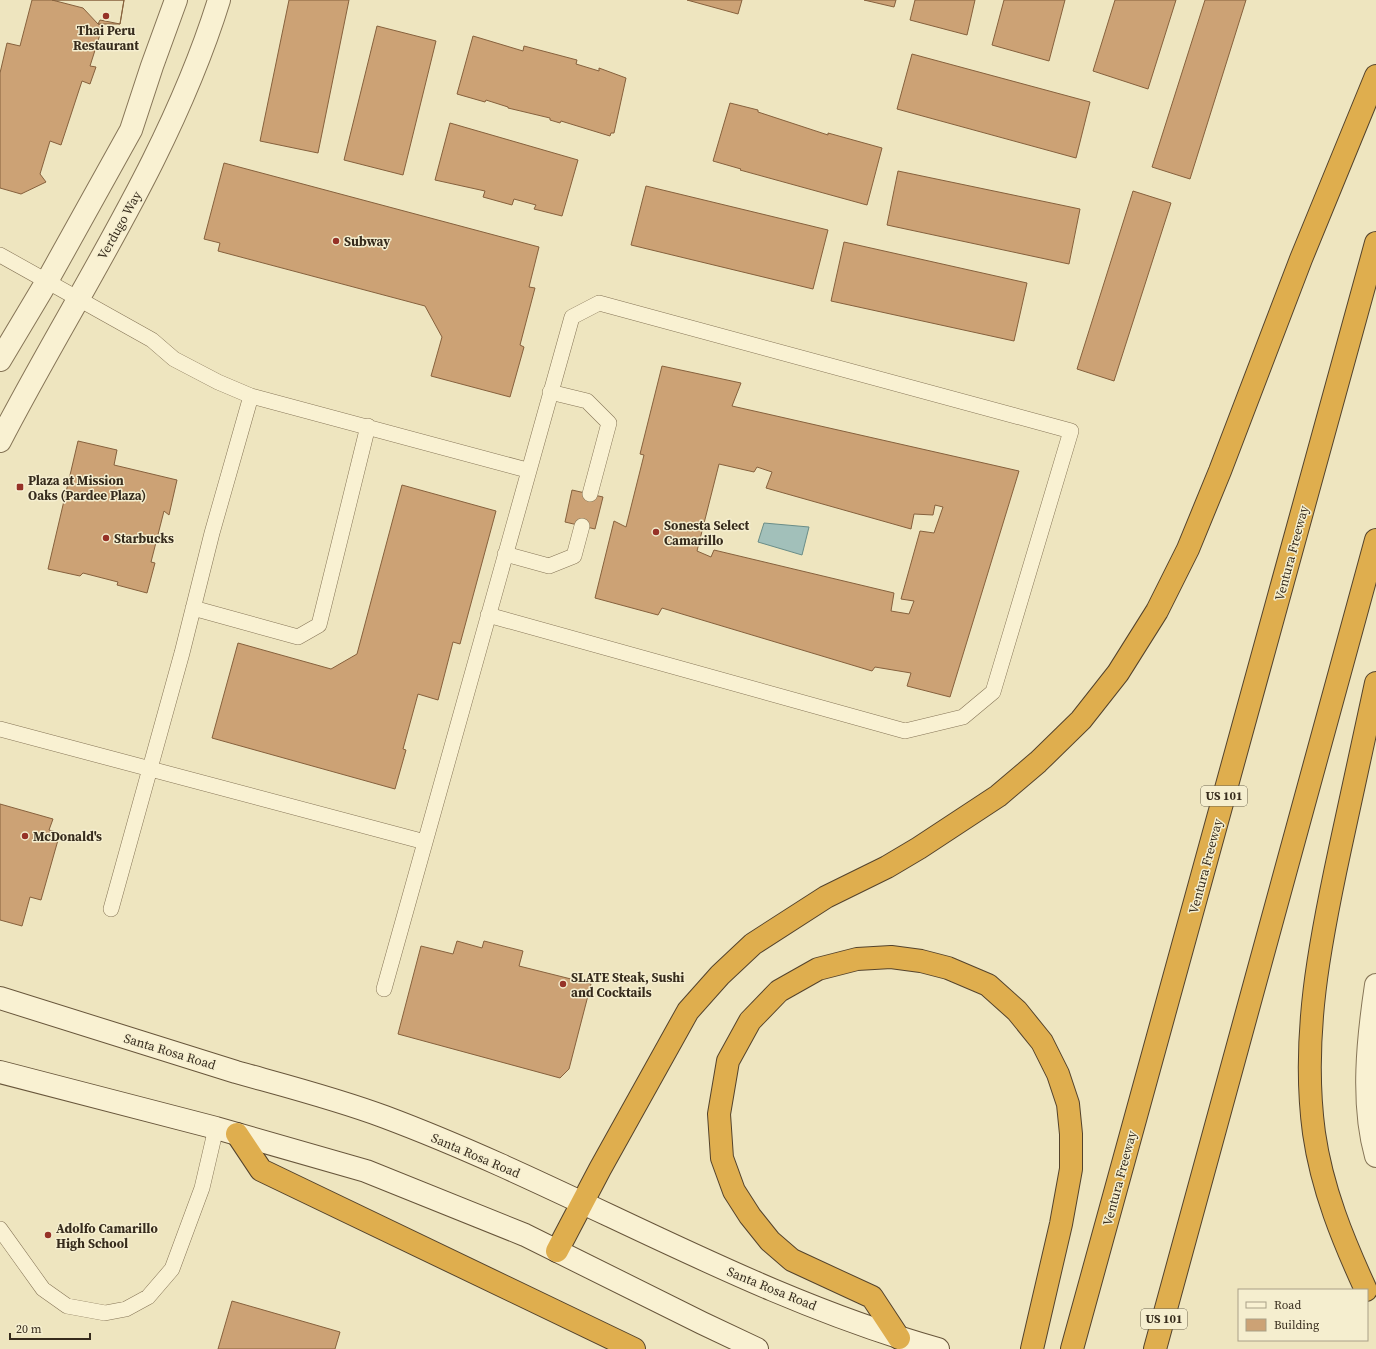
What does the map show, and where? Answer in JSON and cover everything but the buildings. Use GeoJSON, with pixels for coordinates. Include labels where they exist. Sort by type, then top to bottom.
{"type":"FeatureCollection","features":[{"type":"Feature","properties":{"kind":"highway"},"geometry":{"type":"LineString","coordinates":[[557,1251],[600,1169],[688,1011],[720,975],[753,944],[766,935],[826,897],[887,867],[919,848],[998,796],[1038,762],[1081,720],[1118,673],[1157,611],[1188,549],[1220,472],[1301,259],[1376,76]]}},
{"type":"Feature","properties":{"kind":"highway","name":"Ventura Freeway"},"geometry":{"type":"LineString","coordinates":[[1072,1349],[1376,243]]}},
{"type":"Feature","properties":{"kind":"highway","name":"US 101"},"geometry":{"type":"LineString","coordinates":[[1155,1349],[1173,1288],[1376,540]]}},
{"type":"Feature","properties":{"kind":"highway"},"geometry":{"type":"LineString","coordinates":[[1366,1289],[1343,1240],[1326,1188],[1314,1134],[1309,1070],[1313,996],[1332,886],[1376,683]]}},
{"type":"Feature","properties":{"kind":"highway"},"geometry":{"type":"LineString","coordinates":[[899,1338],[872,1297],[792,1260],[770,1241],[750,1216],[734,1191],[722,1158],[719,1114],[728,1061],[750,1021],[779,991],[818,970],[856,959],[891,957],[921,961],[948,968],[988,986],[1017,1012],[1042,1042],[1058,1074],[1068,1104],[1071,1134],[1071,1169],[1061,1224],[1032,1349]]}},
{"type":"Feature","properties":{"kind":"highway"},"geometry":{"type":"LineString","coordinates":[[237,1134],[261,1170],[634,1349]]}},
{"type":"Feature","properties":{"kind":"highway"},"geometry":{"type":"LineString","coordinates":[[1162,1349],[1173,1288]]}},
{"type":"Feature","properties":{"kind":"highway"},"geometry":{"type":"LineString","coordinates":[[1368,1293],[1376,1306]]}},
{"type":"Feature","properties":{"kind":"main road"},"geometry":{"type":"LineString","coordinates":[[0,360],[46,282],[131,130],[176,0]]}},
{"type":"Feature","properties":{"kind":"main road","name":"Verdugo Way"},"geometry":{"type":"LineString","coordinates":[[0,442],[144,179],[174,119],[205,45],[219,0]]}},
{"type":"Feature","properties":{"kind":"main road"},"geometry":{"type":"LineString","coordinates":[[1376,985],[1369,1028],[1367,1081],[1372,1144],[1376,1156]]}},
{"type":"Feature","properties":{"kind":"main road","name":"Santa Rosa Road"},"geometry":{"type":"LineString","coordinates":[[0,998],[385,1117],[511,1169],[584,1202],[668,1243],[769,1288],[899,1338],[938,1349]]}},
{"type":"Feature","properties":{"kind":"main road"},"geometry":{"type":"LineString","coordinates":[[0,1072],[216,1128],[366,1171],[525,1235],[757,1349]]}},
{"type":"Feature","properties":{"kind":"lane"},"geometry":{"type":"LineString","coordinates":[[0,256],[77,300],[152,340],[174,359],[218,382],[252,396],[527,470]]}},
{"type":"Feature","properties":{"kind":"lane"},"geometry":{"type":"LineString","coordinates":[[384,989],[527,470],[572,317],[599,303],[1071,431],[993,692],[963,717],[905,731],[488,615]]}},
{"type":"Feature","properties":{"kind":"lane"},"geometry":{"type":"LineString","coordinates":[[550,392],[587,401],[609,423],[590,494]]}},
{"type":"Feature","properties":{"kind":"lane"},"geometry":{"type":"LineString","coordinates":[[110,909],[150,769],[212,533],[252,396]]}},
{"type":"Feature","properties":{"kind":"lane"},"geometry":{"type":"LineString","coordinates":[[193,608],[298,637],[319,625],[368,426]]}},
{"type":"Feature","properties":{"kind":"lane"},"geometry":{"type":"LineString","coordinates":[[505,554],[548,566],[574,556],[582,526]]}},
{"type":"Feature","properties":{"kind":"lane"},"geometry":{"type":"LineString","coordinates":[[0,729],[425,842]]}},
{"type":"Feature","properties":{"kind":"lane"},"geometry":{"type":"LineString","coordinates":[[0,1229],[43,1290],[67,1306],[106,1314],[126,1309],[148,1297],[172,1268],[202,1188],[216,1128]]}},
{"type":"Feature","properties":{"kind":"water"},"geometry":{"type":"Polygon","coordinates":[[[764,523],[809,527],[802,555],[758,542],[764,523]]]}},
{"type":"Feature","properties":{"kind":"place","name":"Thai Peru Restaurant"},"geometry":{"type":"Point","coordinates":[106,16]}},
{"type":"Feature","properties":{"kind":"place","name":"Subway"},"geometry":{"type":"Point","coordinates":[336,241]}},
{"type":"Feature","properties":{"kind":"place","name":"Plaza at Mission Oaks (Pardee Plaza)"},"geometry":{"type":"Point","coordinates":[20,487]}},
{"type":"Feature","properties":{"kind":"place","name":"Sonesta Select Camarillo"},"geometry":{"type":"Point","coordinates":[656,532]}},
{"type":"Feature","properties":{"kind":"place","name":"Starbucks"},"geometry":{"type":"Point","coordinates":[106,538]}},
{"type":"Feature","properties":{"kind":"place","name":"McDonald's"},"geometry":{"type":"Point","coordinates":[25,836]}},
{"type":"Feature","properties":{"kind":"place","name":"SLATE Steak, Sushi and Cocktails"},"geometry":{"type":"Point","coordinates":[563,984]}},
{"type":"Feature","properties":{"kind":"place","name":"Adolfo Camarillo High School"},"geometry":{"type":"Point","coordinates":[48,1235]}}]}
